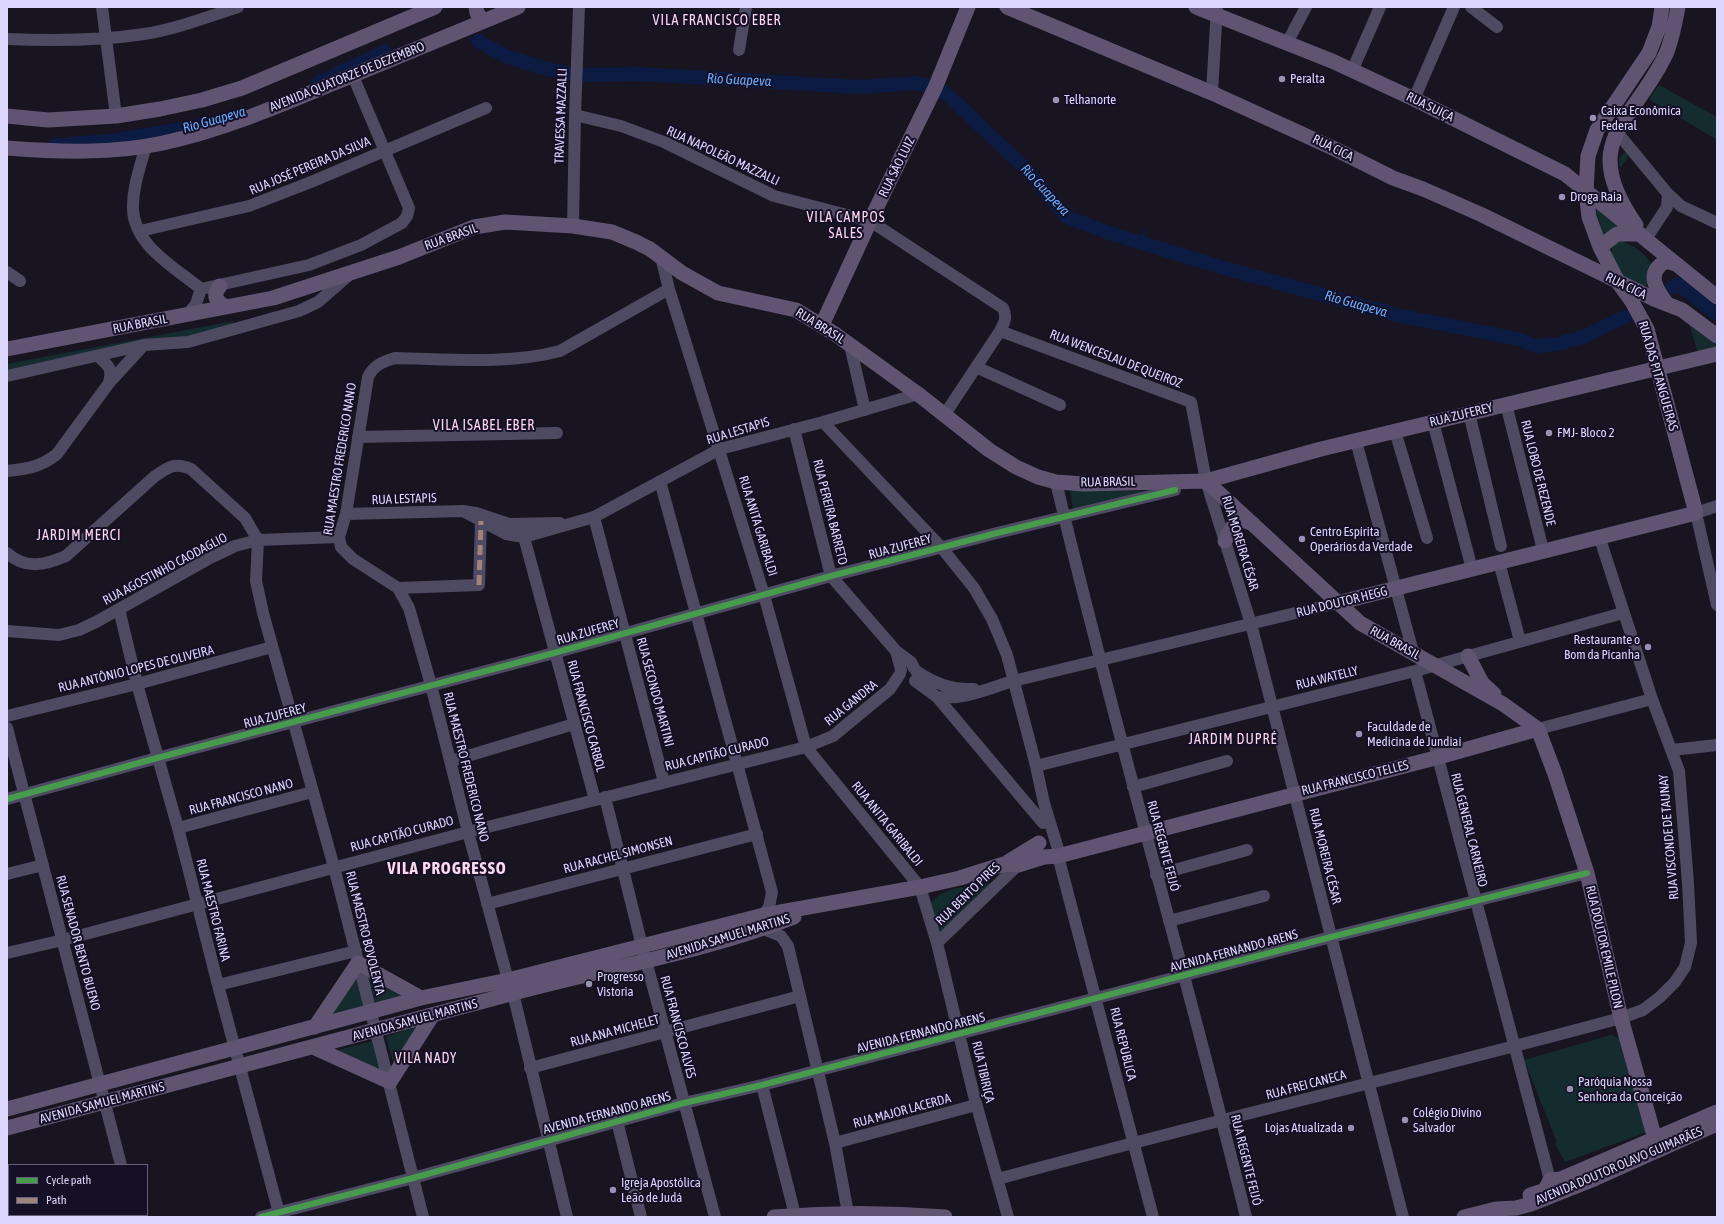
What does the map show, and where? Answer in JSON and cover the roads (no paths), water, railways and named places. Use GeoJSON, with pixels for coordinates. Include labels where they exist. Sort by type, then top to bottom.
{"type":"FeatureCollection","features":[{"type":"Feature","properties":{"kind":"main road"},"geometry":{"type":"LineString","coordinates":[[7,116],[48,120],[116,116],[176,106],[242,88],[435,7]]}},
{"type":"Feature","properties":{"kind":"main road"},"geometry":{"type":"LineString","coordinates":[[476,7],[477,13],[483,21]]}},
{"type":"Feature","properties":{"kind":"main road","name":"AVENIDA QUATORZE DE DEZEMBRO"},"geometry":{"type":"LineString","coordinates":[[7,148],[69,151],[146,145],[193,135],[250,117],[518,7]]}},
{"type":"Feature","properties":{"kind":"main road","name":"RUA SÃO LUIZ"},"geometry":{"type":"LineString","coordinates":[[822,325],[870,221],[939,80],[968,7]]}},
{"type":"Feature","properties":{"kind":"main road","name":"RUA SUIÇA"},"geometry":{"type":"LineString","coordinates":[[1196,7],[1218,11],[1352,71],[1565,174],[1643,236]]}},
{"type":"Feature","properties":{"kind":"main road","name":"RUA DAS PITANGUEIRAS"},"geometry":{"type":"LineString","coordinates":[[1662,7],[1654,42],[1641,66],[1597,130],[1588,156],[1586,191],[1590,216],[1600,247],[1618,282],[1642,319],[1658,368],[1696,512]]}},
{"type":"Feature","properties":{"kind":"main road"},"geometry":{"type":"LineString","coordinates":[[1678,7],[1666,54],[1653,77],[1616,132],[1611,144],[1609,157],[1614,183],[1622,205],[1643,236],[1717,297]]}},
{"type":"Feature","properties":{"kind":"main road","name":"RUA CICA"},"geometry":{"type":"LineString","coordinates":[[1011,8],[1212,93],[1335,149],[1393,178],[1423,189],[1480,214],[1660,302],[1682,310],[1717,336]]}},
{"type":"Feature","properties":{"kind":"main road"},"geometry":{"type":"LineString","coordinates":[[1565,174],[1580,165],[1588,156]]}},
{"type":"Feature","properties":{"kind":"main road","name":"RUA BRASIL"},"geometry":{"type":"LineString","coordinates":[[7,349],[273,298],[349,275],[399,257],[474,226],[505,222],[573,226],[612,232],[636,242],[661,257],[682,273],[718,293],[796,310],[822,325],[918,394],[989,450],[1016,467],[1038,477],[1056,482],[1156,488],[1206,481],[1360,623],[1503,704]]}},
{"type":"Feature","properties":{"kind":"main road"},"geometry":{"type":"LineString","coordinates":[[1600,247],[1617,234],[1643,236]]}},
{"type":"Feature","properties":{"kind":"main road"},"geometry":{"type":"LineString","coordinates":[[1660,302],[1654,283],[1658,266],[1666,261],[1676,264]]}},
{"type":"Feature","properties":{"kind":"main road"},"geometry":{"type":"LineString","coordinates":[[220,286],[215,297],[217,302],[226,307]]}},
{"type":"Feature","properties":{"kind":"main road","name":"RUA ZUFEREY"},"geometry":{"type":"LineString","coordinates":[[1206,481],[1395,431],[1717,354]]}},
{"type":"Feature","properties":{"kind":"main road","name":"RUA DOUTOR HEGG"},"geometry":{"type":"LineString","coordinates":[[1337,603],[1696,512]]}},
{"type":"Feature","properties":{"kind":"main road"},"geometry":{"type":"LineString","coordinates":[[1225,541],[1235,522],[1243,520],[1253,524]]}},
{"type":"Feature","properties":{"kind":"main road"},"geometry":{"type":"LineString","coordinates":[[1468,656],[1482,683],[1503,704],[1538,729]]}},
{"type":"Feature","properties":{"kind":"main road","name":"RUA FRANCISCO TELLES"},"geometry":{"type":"LineString","coordinates":[[1051,857],[1439,757],[1538,729]]}},
{"type":"Feature","properties":{"kind":"main road","name":"RUA DOUTOR EMILE PILON"},"geometry":{"type":"LineString","coordinates":[[1538,729],[1555,774],[1587,873],[1621,1018],[1655,1139]]}},
{"type":"Feature","properties":{"kind":"main road"},"geometry":{"type":"LineString","coordinates":[[1011,865],[1040,841]]}},
{"type":"Feature","properties":{"kind":"main road","name":"AVENIDA SAMUEL MARTINS"},"geometry":{"type":"LineString","coordinates":[[7,1109],[421,998],[511,986],[646,961],[763,922],[821,906],[920,887],[1051,857]]}},
{"type":"Feature","properties":{"kind":"main road","name":"AVENIDA SAMUEL MARTINS"},"geometry":{"type":"LineString","coordinates":[[7,1128],[432,1016],[511,986],[642,946],[763,922]]}},
{"type":"Feature","properties":{"kind":"main road"},"geometry":{"type":"LineString","coordinates":[[315,1027],[357,957],[421,998]]}},
{"type":"Feature","properties":{"kind":"main road"},"geometry":{"type":"LineString","coordinates":[[315,1048],[390,1082],[432,1016]]}},
{"type":"Feature","properties":{"kind":"main road","name":"AVENIDA DOUTOR OLAVO GUIMARÃES"},"geometry":{"type":"LineString","coordinates":[[1464,1217],[1496,1209],[1545,1190],[1550,1180],[1561,1179],[1717,1112]]}},
{"type":"Feature","properties":{"kind":"main road","name":"AVENIDA DOUTOR OLAVO GUIMARÃES"},"geometry":{"type":"LineString","coordinates":[[1496,1209],[1516,1208],[1531,1204],[1616,1169],[1717,1124]]}},
{"type":"Feature","properties":{"kind":"main road"},"geometry":{"type":"LineString","coordinates":[[1616,1169],[1647,1150],[1653,1145],[1655,1139]]}},
{"type":"Feature","properties":{"kind":"main road"},"geometry":{"type":"LineString","coordinates":[[774,1217],[892,1212],[945,1217]]}},
{"type":"Feature","properties":{"kind":"street"},"geometry":{"type":"LineString","coordinates":[[102,7],[116,116]]}},
{"type":"Feature","properties":{"kind":"street"},"geometry":{"type":"LineString","coordinates":[[7,39],[60,42],[158,31],[238,7]]}},
{"type":"Feature","properties":{"kind":"street","name":"TRAVESSA MAZZALLI"},"geometry":{"type":"LineString","coordinates":[[573,226],[574,115],[579,7]]}},
{"type":"Feature","properties":{"kind":"street"},"geometry":{"type":"LineString","coordinates":[[739,50],[746,7]]}},
{"type":"Feature","properties":{"kind":"street"},"geometry":{"type":"LineString","coordinates":[[1287,43],[1306,7]]}},
{"type":"Feature","properties":{"kind":"street"},"geometry":{"type":"LineString","coordinates":[[1352,71],[1380,7]]}},
{"type":"Feature","properties":{"kind":"street"},"geometry":{"type":"LineString","coordinates":[[1414,100],[1454,7]]}},
{"type":"Feature","properties":{"kind":"street"},"geometry":{"type":"LineString","coordinates":[[1471,7],[1497,27]]}},
{"type":"Feature","properties":{"kind":"street"},"geometry":{"type":"LineString","coordinates":[[1212,93],[1218,11]]}},
{"type":"Feature","properties":{"kind":"street"},"geometry":{"type":"LineString","coordinates":[[146,145],[134,196],[133,210],[140,231],[146,242],[159,256],[201,289],[220,286],[309,264],[361,245],[402,223],[407,216],[409,208],[383,150],[353,76]]}},
{"type":"Feature","properties":{"kind":"street","name":"RUA JOSÉ PEREIRA DA SILVA"},"geometry":{"type":"LineString","coordinates":[[140,231],[249,206],[311,182],[383,150],[486,108]]}},
{"type":"Feature","properties":{"kind":"street","name":"RUA NAPOLEÃO MAZZALLI"},"geometry":{"type":"LineString","coordinates":[[574,115],[621,126],[664,142],[774,196],[870,221],[1003,308],[1006,314],[1005,321],[1000,331]]}},
{"type":"Feature","properties":{"kind":"street"},"geometry":{"type":"LineString","coordinates":[[1616,132],[1668,194],[1681,206],[1716,221]]}},
{"type":"Feature","properties":{"kind":"street"},"geometry":{"type":"LineString","coordinates":[[1643,236],[1667,207],[1668,194]]}},
{"type":"Feature","properties":{"kind":"street","name":"RUA ANITA GARIBALDI"},"geometry":{"type":"LineString","coordinates":[[661,257],[669,289],[720,449],[764,595],[806,747],[920,887]]}},
{"type":"Feature","properties":{"kind":"street"},"geometry":{"type":"LineString","coordinates":[[7,272],[20,281]]}},
{"type":"Feature","properties":{"kind":"street"},"geometry":{"type":"LineString","coordinates":[[7,376],[144,345],[188,342],[299,311],[318,302],[349,275]]}},
{"type":"Feature","properties":{"kind":"street"},"geometry":{"type":"LineString","coordinates":[[188,314],[196,304],[201,289]]}},
{"type":"Feature","properties":{"kind":"street","name":"RUA MAESTRO FREDERICO NANO"},"geometry":{"type":"LineString","coordinates":[[567,1217],[511,986],[487,904],[431,685],[409,608],[398,588],[353,559],[341,547],[339,537],[346,514],[368,377],[373,367],[382,361],[395,358],[516,359],[560,351],[669,289]]}},
{"type":"Feature","properties":{"kind":"street"},"geometry":{"type":"LineString","coordinates":[[273,298],[278,316]]}},
{"type":"Feature","properties":{"kind":"street"},"geometry":{"type":"LineString","coordinates":[[945,414],[1000,331]]}},
{"type":"Feature","properties":{"kind":"street","name":"RUA WENCESLAU DE QUEIROZ"},"geometry":{"type":"LineString","coordinates":[[1000,331],[1190,402],[1206,481]]}},
{"type":"Feature","properties":{"kind":"street"},"geometry":{"type":"LineString","coordinates":[[7,471],[32,468],[45,463],[57,454],[109,383],[144,345]]}},
{"type":"Feature","properties":{"kind":"street"},"geometry":{"type":"LineString","coordinates":[[850,345],[866,410]]}},
{"type":"Feature","properties":{"kind":"street"},"geometry":{"type":"LineString","coordinates":[[98,356],[112,372],[109,383]]}},
{"type":"Feature","properties":{"kind":"street"},"geometry":{"type":"LineString","coordinates":[[976,367],[1060,405]]}},
{"type":"Feature","properties":{"kind":"street","name":"RUA LESTAPIS"},"geometry":{"type":"LineString","coordinates":[[463,511],[506,534],[524,537],[594,517],[720,449],[823,422],[918,394]]}},
{"type":"Feature","properties":{"kind":"street","name":"RUA LOBO DE REZENDE"},"geometry":{"type":"LineString","coordinates":[[1506,404],[1544,550]]}},
{"type":"Feature","properties":{"kind":"street"},"geometry":{"type":"LineString","coordinates":[[1469,413],[1501,546]]}},
{"type":"Feature","properties":{"kind":"street"},"geometry":{"type":"LineString","coordinates":[[823,422],[941,547],[974,588],[992,619],[1007,655],[1055,841],[1051,857],[1039,848],[1043,823],[1044,803]]}},
{"type":"Feature","properties":{"kind":"street"},"geometry":{"type":"LineString","coordinates":[[1433,422],[1472,569]]}},
{"type":"Feature","properties":{"kind":"street","name":"RUA PEREIRA BARRETO"},"geometry":{"type":"LineString","coordinates":[[794,429],[831,576],[896,651],[909,674]]}},
{"type":"Feature","properties":{"kind":"street"},"geometry":{"type":"LineString","coordinates":[[1395,431],[1427,538]]}},
{"type":"Feature","properties":{"kind":"street"},"geometry":{"type":"LineString","coordinates":[[358,436],[557,433]]}},
{"type":"Feature","properties":{"kind":"street"},"geometry":{"type":"LineString","coordinates":[[1356,441],[1413,652]]}},
{"type":"Feature","properties":{"kind":"street"},"geometry":{"type":"LineString","coordinates":[[7,553],[20,562],[35,566],[49,563],[66,556],[154,477],[168,467],[180,464],[191,470],[245,518],[258,540]]}},
{"type":"Feature","properties":{"kind":"street"},"geometry":{"type":"LineString","coordinates":[[660,481],[772,892],[763,922],[781,936],[788,946],[835,1143],[848,1213]]}},
{"type":"Feature","properties":{"kind":"street","name":"RUA MOREIRA CÉSAR"},"geometry":{"type":"LineString","coordinates":[[1206,481],[1251,624],[1403,1217]]}},
{"type":"Feature","properties":{"kind":"street","name":"RUA REGENTE FEIJÓ"},"geometry":{"type":"LineString","coordinates":[[1056,482],[1100,662],[1223,1121],[1246,1217]]}},
{"type":"Feature","properties":{"kind":"street","name":"RUA ZUFEREY"},"geometry":{"type":"LineString","coordinates":[[7,799],[554,653],[831,576],[1064,516],[1156,488],[1175,490]]}},
{"type":"Feature","properties":{"kind":"street"},"geometry":{"type":"LineString","coordinates":[[1696,512],[1717,506]]}},
{"type":"Feature","properties":{"kind":"street","name":"RUA LESTAPIS"},"geometry":{"type":"LineString","coordinates":[[346,514],[463,511],[476,513],[509,524],[519,525],[577,522]]}},
{"type":"Feature","properties":{"kind":"street","name":"RUA DAS PITANGUEIRAS"},"geometry":{"type":"LineString","coordinates":[[1696,512],[1717,605]]}},
{"type":"Feature","properties":{"kind":"street","name":"RUA SECONDO MARTINI"},"geometry":{"type":"LineString","coordinates":[[594,517],[664,782]]}},
{"type":"Feature","properties":{"kind":"street"},"geometry":{"type":"LineString","coordinates":[[398,588],[479,585],[481,521]]}},
{"type":"Feature","properties":{"kind":"street","name":"RUA FRANCISCO CARBOL"},"geometry":{"type":"LineString","coordinates":[[519,525],[524,537],[574,724],[600,799]]}},
{"type":"Feature","properties":{"kind":"street","name":"RUA VISCONDE DE TAUNAY"},"geometry":{"type":"LineString","coordinates":[[1599,536],[1652,699],[1679,771],[1691,943],[1689,956],[1685,967],[1675,982],[1660,997],[1643,1010],[1621,1018]]}},
{"type":"Feature","properties":{"kind":"street","name":"RUA AGOSTINHO CAODAGLIO"},"geometry":{"type":"LineString","coordinates":[[7,631],[59,635],[79,630],[210,558],[235,546],[258,540],[339,537]]}},
{"type":"Feature","properties":{"kind":"street","name":"RUA MAESTRO BOVOLENTA"},"geometry":{"type":"LineString","coordinates":[[258,540],[256,581],[272,648],[334,867],[390,1082],[423,1217]]}},
{"type":"Feature","properties":{"kind":"street"},"geometry":{"type":"LineString","coordinates":[[1499,562],[1520,641]]}},
{"type":"Feature","properties":{"kind":"street","name":"RUA DOUTOR HEGG"},"geometry":{"type":"LineString","coordinates":[[937,697],[965,697],[977,694],[988,688],[1013,681],[1100,662],[1337,603]]}},
{"type":"Feature","properties":{"kind":"street","name":"RUA MAESTRO FARINA"},"geometry":{"type":"LineString","coordinates":[[119,609],[137,684],[178,828],[196,904],[280,1215]]}},
{"type":"Feature","properties":{"kind":"street","name":"RUA WATELLY"},"geometry":{"type":"LineString","coordinates":[[1036,766],[1435,666],[1623,613]]}},
{"type":"Feature","properties":{"kind":"street","name":"RUA ANTÔNIO LOPES DE OLIVEIRA"},"geometry":{"type":"LineString","coordinates":[[7,716],[137,684],[272,648]]}},
{"type":"Feature","properties":{"kind":"street","name":"RUA GENERAL CARNEIRO"},"geometry":{"type":"LineString","coordinates":[[1415,671],[1550,1180]]}},
{"type":"Feature","properties":{"kind":"street"},"geometry":{"type":"LineString","coordinates":[[909,674],[937,697],[1043,823]]}},
{"type":"Feature","properties":{"kind":"street","name":"RUA DOUTOR HEGG"},"geometry":{"type":"LineString","coordinates":[[909,674],[944,686],[960,689],[988,688]]}},
{"type":"Feature","properties":{"kind":"street","name":"RUA GANDRA"},"geometry":{"type":"LineString","coordinates":[[806,747],[833,736],[909,674]]}},
{"type":"Feature","properties":{"kind":"street","name":"RUA FRANCISCO TELLES"},"geometry":{"type":"LineString","coordinates":[[1538,729],[1652,699]]}},
{"type":"Feature","properties":{"kind":"street"},"geometry":{"type":"LineString","coordinates":[[451,761],[574,724]]}},
{"type":"Feature","properties":{"kind":"street","name":"RUA SENADOR BENTO BUENO"},"geometry":{"type":"LineString","coordinates":[[7,728],[121,1164]]}},
{"type":"Feature","properties":{"kind":"street"},"geometry":{"type":"LineString","coordinates":[[1672,750],[1717,745]]}},
{"type":"Feature","properties":{"kind":"street","name":"RUA CAPITÃO CURADO"},"geometry":{"type":"LineString","coordinates":[[7,953],[63,940],[468,832],[806,747]]}},
{"type":"Feature","properties":{"kind":"street"},"geometry":{"type":"LineString","coordinates":[[1133,787],[1227,761]]}},
{"type":"Feature","properties":{"kind":"street","name":"RUA FRANCISCO NANO"},"geometry":{"type":"LineString","coordinates":[[178,828],[312,792]]}},
{"type":"Feature","properties":{"kind":"street","name":"RUA FRANCISCO ALVES"},"geometry":{"type":"LineString","coordinates":[[600,799],[622,868],[714,1217]]}},
{"type":"Feature","properties":{"kind":"street","name":"RUA RACHEL SIMONSEN"},"geometry":{"type":"LineString","coordinates":[[487,904],[756,834]]}},
{"type":"Feature","properties":{"kind":"street"},"geometry":{"type":"LineString","coordinates":[[1040,841],[1055,841]]}},
{"type":"Feature","properties":{"kind":"street"},"geometry":{"type":"LineString","coordinates":[[1156,875],[1247,850]]}},
{"type":"Feature","properties":{"kind":"street","name":"RUA REPÚBLICA"},"geometry":{"type":"LineString","coordinates":[[1051,857],[1097,998],[1153,1217]]}},
{"type":"Feature","properties":{"kind":"street"},"geometry":{"type":"LineString","coordinates":[[7,874],[43,865]]}},
{"type":"Feature","properties":{"kind":"street","name":"RUA BENTO PIRES"},"geometry":{"type":"LineString","coordinates":[[936,943],[1011,865]]}},
{"type":"Feature","properties":{"kind":"street","name":"AVENIDA FERNANDO ARENS"},"geometry":{"type":"LineString","coordinates":[[261,1217],[280,1215],[684,1102],[762,1086],[1097,998],[1587,873]]}},
{"type":"Feature","properties":{"kind":"street","name":"RUA TIBIRIÇA"},"geometry":{"type":"LineString","coordinates":[[920,887],[960,1034],[976,1105],[1008,1217]]}},
{"type":"Feature","properties":{"kind":"street"},"geometry":{"type":"LineString","coordinates":[[1169,921],[1264,896]]}},
{"type":"Feature","properties":{"kind":"street"},"geometry":{"type":"LineString","coordinates":[[218,985],[357,957]]}},
{"type":"Feature","properties":{"kind":"street","name":"RUA ANA MICHELET"},"geometry":{"type":"LineString","coordinates":[[530,1068],[800,996]]}},
{"type":"Feature","properties":{"kind":"street","name":"RUA FREI CANECA"},"geometry":{"type":"LineString","coordinates":[[998,1179],[1134,1142],[1223,1121],[1514,1047],[1621,1018]]}},
{"type":"Feature","properties":{"kind":"street"},"geometry":{"type":"LineString","coordinates":[[762,1086],[795,1215]]}},
{"type":"Feature","properties":{"kind":"street","name":"RUA MAJOR LACERDA"},"geometry":{"type":"LineString","coordinates":[[835,1143],[976,1105]]}},
{"type":"Feature","properties":{"kind":"street"},"geometry":{"type":"LineString","coordinates":[[616,1121],[641,1217]]}},
{"type":"Feature","properties":{"kind":"waterway","name":"Rio Guapeva"},"geometry":{"type":"LineString","coordinates":[[478,41],[508,57],[547,69],[578,75],[640,74],[858,87],[917,83],[935,88],[950,97],[1026,169],[1067,217],[1112,234],[1231,270],[1401,316],[1518,339],[1537,346],[1558,344],[1583,337],[1625,317]]}},
{"type":"Feature","properties":{"kind":"waterway","name":"Rio Guapeva"},"geometry":{"type":"LineString","coordinates":[[318,83],[385,51]]}},
{"type":"Feature","properties":{"kind":"waterway","name":"Rio Guapeva"},"geometry":{"type":"LineString","coordinates":[[55,145],[111,141],[205,125]]}},
{"type":"Feature","properties":{"kind":"waterway"},"geometry":{"type":"LineString","coordinates":[[1140,242],[1145,231]]}},
{"type":"Feature","properties":{"kind":"waterway","name":"Rio Guapeva"},"geometry":{"type":"LineString","coordinates":[[1672,287],[1678,284],[1717,314]]}},
{"type":"Feature","properties":{"kind":"place","name":"Peralta"},"geometry":{"type":"Point","coordinates":[1282,79]}},
{"type":"Feature","properties":{"kind":"place","name":"Telhanorte"},"geometry":{"type":"Point","coordinates":[1056,100]}},
{"type":"Feature","properties":{"kind":"place","name":"Caixa Econômica Federal"},"geometry":{"type":"Point","coordinates":[1593,118]}},
{"type":"Feature","properties":{"kind":"place","name":"Droga Raia"},"geometry":{"type":"Point","coordinates":[1562,197]}},
{"type":"Feature","properties":{"kind":"place","name":"FMJ- Bloco 2"},"geometry":{"type":"Point","coordinates":[1549,433]}},
{"type":"Feature","properties":{"kind":"place","name":"Centro Espírita Operários da Verdade"},"geometry":{"type":"Point","coordinates":[1302,539]}},
{"type":"Feature","properties":{"kind":"place","name":"Restaurante o Bom da Picanha"},"geometry":{"type":"Point","coordinates":[1648,647]}},
{"type":"Feature","properties":{"kind":"place","name":"Faculdade de Medicina de Jundiaí"},"geometry":{"type":"Point","coordinates":[1359,734]}},
{"type":"Feature","properties":{"kind":"place","name":"Progresso Vistoria"},"geometry":{"type":"Point","coordinates":[589,984]}},
{"type":"Feature","properties":{"kind":"place","name":"Paróquia Nossa Senhora da Conceição"},"geometry":{"type":"Point","coordinates":[1570,1089]}},
{"type":"Feature","properties":{"kind":"place","name":"Colégio Divino Salvador"},"geometry":{"type":"Point","coordinates":[1405,1120]}},
{"type":"Feature","properties":{"kind":"place","name":"Lojas Atualizada"},"geometry":{"type":"Point","coordinates":[1351,1128]}},
{"type":"Feature","properties":{"kind":"place","name":"Igreja Apostólica Leão de Judá"},"geometry":{"type":"Point","coordinates":[613,1190]}},
{"type":"Feature","properties":{"kind":"district","name":"VILA FRANCISCO EBER"},"geometry":{"type":"Point","coordinates":[717,21]}},
{"type":"Feature","properties":{"kind":"district","name":"VILA CAMPOS SALES"},"geometry":{"type":"Point","coordinates":[846,226]}},
{"type":"Feature","properties":{"kind":"district","name":"VILA ISABEL EBER"},"geometry":{"type":"Point","coordinates":[484,426]}},
{"type":"Feature","properties":{"kind":"district","name":"JARDIM MERCI"},"geometry":{"type":"Point","coordinates":[79,536]}},
{"type":"Feature","properties":{"kind":"district","name":"JARDIM DUPRÉ"},"geometry":{"type":"Point","coordinates":[1233,740]}},
{"type":"Feature","properties":{"kind":"district","name":"VILA PROGRESSO"},"geometry":{"type":"Point","coordinates":[447,869]}},
{"type":"Feature","properties":{"kind":"district","name":"VILA NADY"},"geometry":{"type":"Point","coordinates":[426,1059]}}]}
